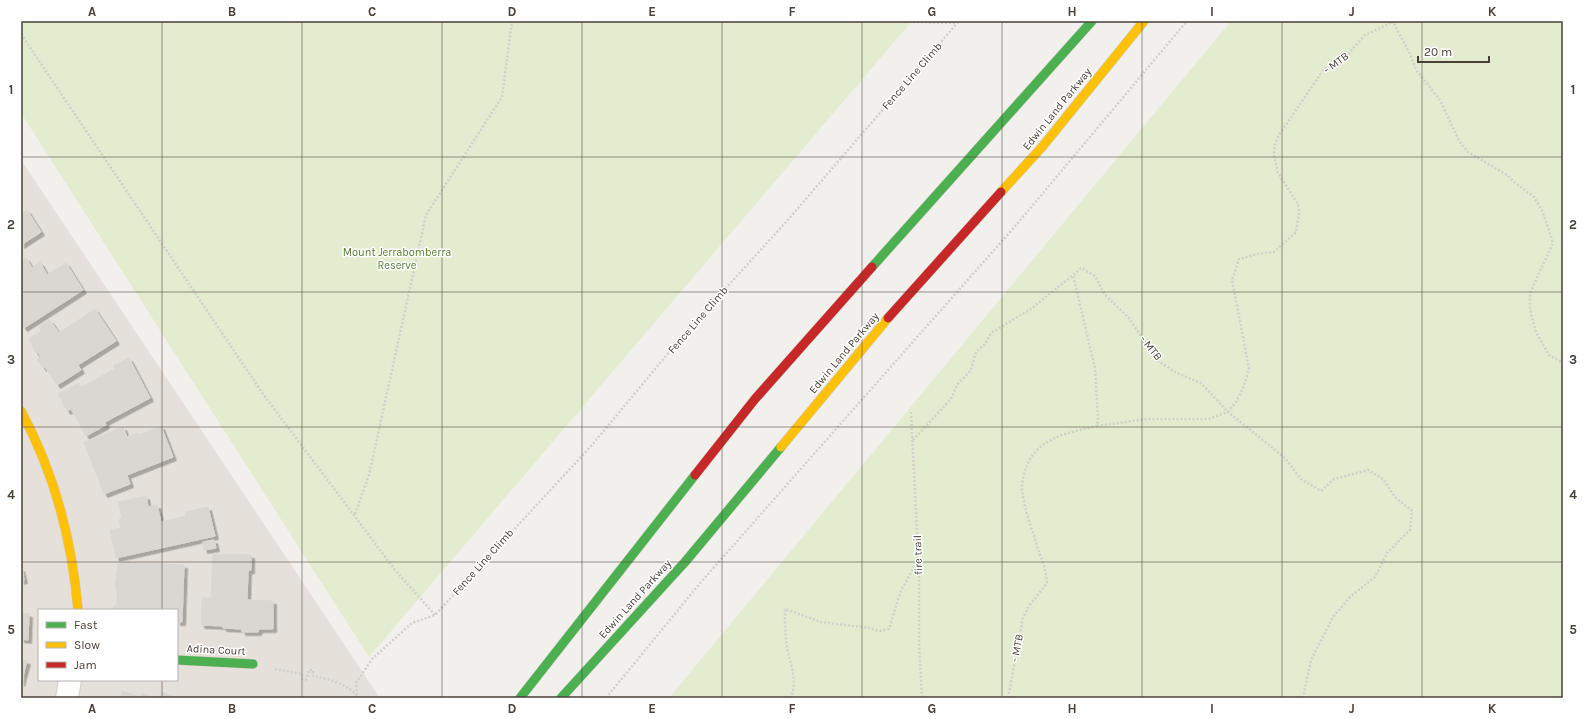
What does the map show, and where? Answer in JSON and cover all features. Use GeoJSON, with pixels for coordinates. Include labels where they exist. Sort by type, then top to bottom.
{"type":"FeatureCollection","features":[{"type":"Feature","properties":{"kind":"main road"},"geometry":{"type":"LineString","coordinates":[[520,698],[756,399],[1092,21]]}},
{"type":"Feature","properties":{"kind":"main road","name":"Edwin Land Parkway"},"geometry":{"type":"LineString","coordinates":[[561,698],[685,562],[870,339],[1042,148],[1144,21]]}},
{"type":"Feature","properties":{"kind":"main road"},"geometry":{"type":"LineString","coordinates":[[21,411],[47,465],[62,510],[71,546],[78,609]]}},
{"type":"Feature","properties":{"kind":"main road","name":"Adina Court"},"geometry":{"type":"LineString","coordinates":[[178,660],[253,664]]}},
{"type":"Feature","properties":{"kind":"street"},"geometry":{"type":"LineString","coordinates":[[67,698],[70,681]]}},
{"type":"Feature","properties":{"kind":"path"},"geometry":{"type":"LineString","coordinates":[[354,514],[369,475],[426,216],[502,97],[512,21]]}},
{"type":"Feature","properties":{"kind":"path"},"geometry":{"type":"LineString","coordinates":[[881,21],[958,22]]}},
{"type":"Feature","properties":{"kind":"path"},"geometry":{"type":"LineString","coordinates":[[606,698],[701,582],[1017,224],[1187,21]]}},
{"type":"Feature","properties":{"kind":"path"},"geometry":{"type":"LineString","coordinates":[[1355,21],[1394,22],[1417,72],[1440,100],[1459,142],[1468,152],[1507,175],[1534,197],[1542,210],[1553,243],[1530,293],[1530,310],[1536,332],[1549,355],[1563,363]]}},
{"type":"Feature","properties":{"kind":"path","name":"Fence Line Climb"},"geometry":{"type":"LineString","coordinates":[[435,615],[592,445],[685,333],[787,220],[958,22]]}},
{"type":"Feature","properties":{"kind":"path","name":"- MTB"},"geometry":{"type":"LineString","coordinates":[[1008,698],[1023,618],[1029,606],[1047,582],[1046,570],[1034,536],[1022,491],[1024,472],[1034,453],[1048,440],[1066,433],[1097,426],[1146,419],[1208,419],[1228,412],[1236,402],[1244,386],[1249,368],[1232,280],[1239,259],[1257,254],[1274,252],[1296,232],[1299,213],[1298,204],[1278,173],[1274,155],[1275,144],[1279,135],[1324,69],[1341,62],[1365,35],[1394,22]]}},
{"type":"Feature","properties":{"kind":"path"},"geometry":{"type":"LineString","coordinates":[[21,34],[263,394],[395,570],[435,615],[412,623],[372,659],[356,683],[357,697]]}},
{"type":"Feature","properties":{"kind":"path","name":"- MTB"},"geometry":{"type":"LineString","coordinates":[[1073,275],[1081,268],[1095,276],[1105,295],[1128,317],[1158,361],[1177,373],[1201,383],[1228,412]]}},
{"type":"Feature","properties":{"kind":"path"},"geometry":{"type":"LineString","coordinates":[[912,440],[951,399],[957,385],[971,370],[976,352],[985,344],[991,333],[1031,309],[1073,275],[1095,368],[1098,418],[1097,426]]}},
{"type":"Feature","properties":{"kind":"path","name":"fire trail"},"geometry":{"type":"LineString","coordinates":[[911,412],[919,558],[922,698]]}},
{"type":"Feature","properties":{"kind":"path"},"geometry":{"type":"LineString","coordinates":[[1228,412],[1285,458],[1301,479],[1321,491],[1334,479],[1368,470],[1383,479],[1395,497],[1412,511],[1410,530],[1386,553],[1375,577],[1351,596],[1333,617],[1311,660],[1303,698]]}},
{"type":"Feature","properties":{"kind":"path"},"geometry":{"type":"LineString","coordinates":[[790,698],[792,694],[793,677],[786,642],[785,609],[821,622],[869,628],[879,632],[889,629],[900,593],[919,558]]}},
{"type":"Feature","properties":{"kind":"path"},"geometry":{"type":"LineString","coordinates":[[253,664],[302,674],[302,679],[306,680],[309,670],[313,670],[312,676],[328,679],[343,686],[357,697]]}},
{"type":"Feature","properties":{"kind":"shaded area"},"geometry":{"type":"Polygon","coordinates":[[[21,160],[380,698],[21,698],[21,160]]]}},
{"type":"Feature","properties":{"kind":"green space","name":"Mount Jerrabomberra Reserve"},"geometry":{"type":"Polygon","coordinates":[[[21,21],[912,21],[369,657],[21,113],[21,21]]]}},
{"type":"Feature","properties":{"kind":"green space"},"geometry":{"type":"Polygon","coordinates":[[[1231,21],[1563,21],[1563,698],[669,698],[1231,21]]]}},
{"type":"Feature","properties":{"kind":"building"},"geometry":{"type":"Polygon","coordinates":[[[27,210],[41,232],[21,245],[21,214],[27,210]]]}},
{"type":"Feature","properties":{"kind":"building"},"geometry":{"type":"Polygon","coordinates":[[[26,258],[32,268],[40,262],[47,275],[66,263],[83,290],[24,328],[21,324],[21,261],[26,258]]]}},
{"type":"Feature","properties":{"kind":"building"},"geometry":{"type":"Polygon","coordinates":[[[95,309],[116,341],[78,365],[81,370],[57,385],[45,367],[43,368],[37,359],[41,357],[38,352],[36,353],[29,339],[41,331],[39,327],[50,320],[59,333],[95,309]]]}},
{"type":"Feature","properties":{"kind":"building"},"geometry":{"type":"Polygon","coordinates":[[[129,358],[150,398],[105,422],[106,425],[86,436],[71,409],[67,411],[58,394],[79,383],[81,387],[115,369],[113,366],[129,358]]]}},
{"type":"Feature","properties":{"kind":"building"},"geometry":{"type":"Polygon","coordinates":[[[161,426],[173,457],[127,475],[130,484],[104,494],[84,442],[123,427],[127,437],[138,433],[139,435],[161,426]]]}},
{"type":"Feature","properties":{"kind":"building"},"geometry":{"type":"Polygon","coordinates":[[[146,496],[148,507],[157,505],[161,522],[186,516],[185,512],[208,507],[215,536],[116,558],[110,530],[121,528],[119,519],[122,519],[118,502],[146,496]]]}},
{"type":"Feature","properties":{"kind":"building"},"geometry":{"type":"Polygon","coordinates":[[[214,540],[216,548],[204,550],[203,542],[214,540]]]}},
{"type":"Feature","properties":{"kind":"building"},"geometry":{"type":"Polygon","coordinates":[[[213,554],[251,555],[251,570],[248,571],[247,600],[273,601],[273,629],[259,629],[258,632],[242,632],[242,629],[201,625],[202,598],[211,598],[213,554]]]}},
{"type":"Feature","properties":{"kind":"building"},"geometry":{"type":"Polygon","coordinates":[[[118,562],[184,565],[182,622],[178,622],[178,609],[114,609],[113,607],[117,604],[117,589],[115,588],[118,562]]]}},
{"type":"Feature","properties":{"kind":"building"},"geometry":{"type":"Polygon","coordinates":[[[21,568],[24,580],[21,581],[21,568]]]}},
{"type":"Feature","properties":{"kind":"building"},"geometry":{"type":"Polygon","coordinates":[[[21,613],[29,614],[28,640],[21,639],[21,613]]]}},
{"type":"Feature","properties":{"kind":"building"},"geometry":{"type":"Polygon","coordinates":[[[21,660],[27,661],[21,683],[21,660]]]}},
{"type":"Feature","properties":{"kind":"building"},"geometry":{"type":"Polygon","coordinates":[[[123,691],[140,697],[142,693],[154,698],[120,698],[123,691]]]}},
{"type":"Feature","properties":{"kind":"building"},"geometry":{"type":"Polygon","coordinates":[[[162,692],[177,698],[160,698],[162,692]]]}},
{"type":"Feature","properties":{"kind":"traffic: fast"},"geometry":{"type":"LineString","coordinates":[[872,267],[1092,21]]}},
{"type":"Feature","properties":{"kind":"traffic: fast"},"geometry":{"type":"LineString","coordinates":[[561,698],[685,562],[781,447]]}},
{"type":"Feature","properties":{"kind":"traffic: fast"},"geometry":{"type":"LineString","coordinates":[[520,698],[695,475]]}},
{"type":"Feature","properties":{"kind":"traffic: fast"},"geometry":{"type":"LineString","coordinates":[[178,660],[253,664]]}},
{"type":"Feature","properties":{"kind":"traffic: slow"},"geometry":{"type":"LineString","coordinates":[[1001,192],[1042,147],[1144,21]]}},
{"type":"Feature","properties":{"kind":"traffic: slow"},"geometry":{"type":"LineString","coordinates":[[781,447],[888,318]]}},
{"type":"Feature","properties":{"kind":"traffic: slow"},"geometry":{"type":"LineString","coordinates":[[21,411],[43,459],[60,508],[71,558],[78,609]]}},
{"type":"Feature","properties":{"kind":"traffic: jam"},"geometry":{"type":"LineString","coordinates":[[888,318],[1001,192]]}},
{"type":"Feature","properties":{"kind":"traffic: jam"},"geometry":{"type":"LineString","coordinates":[[695,475],[755,399],[872,267]]}}]}
